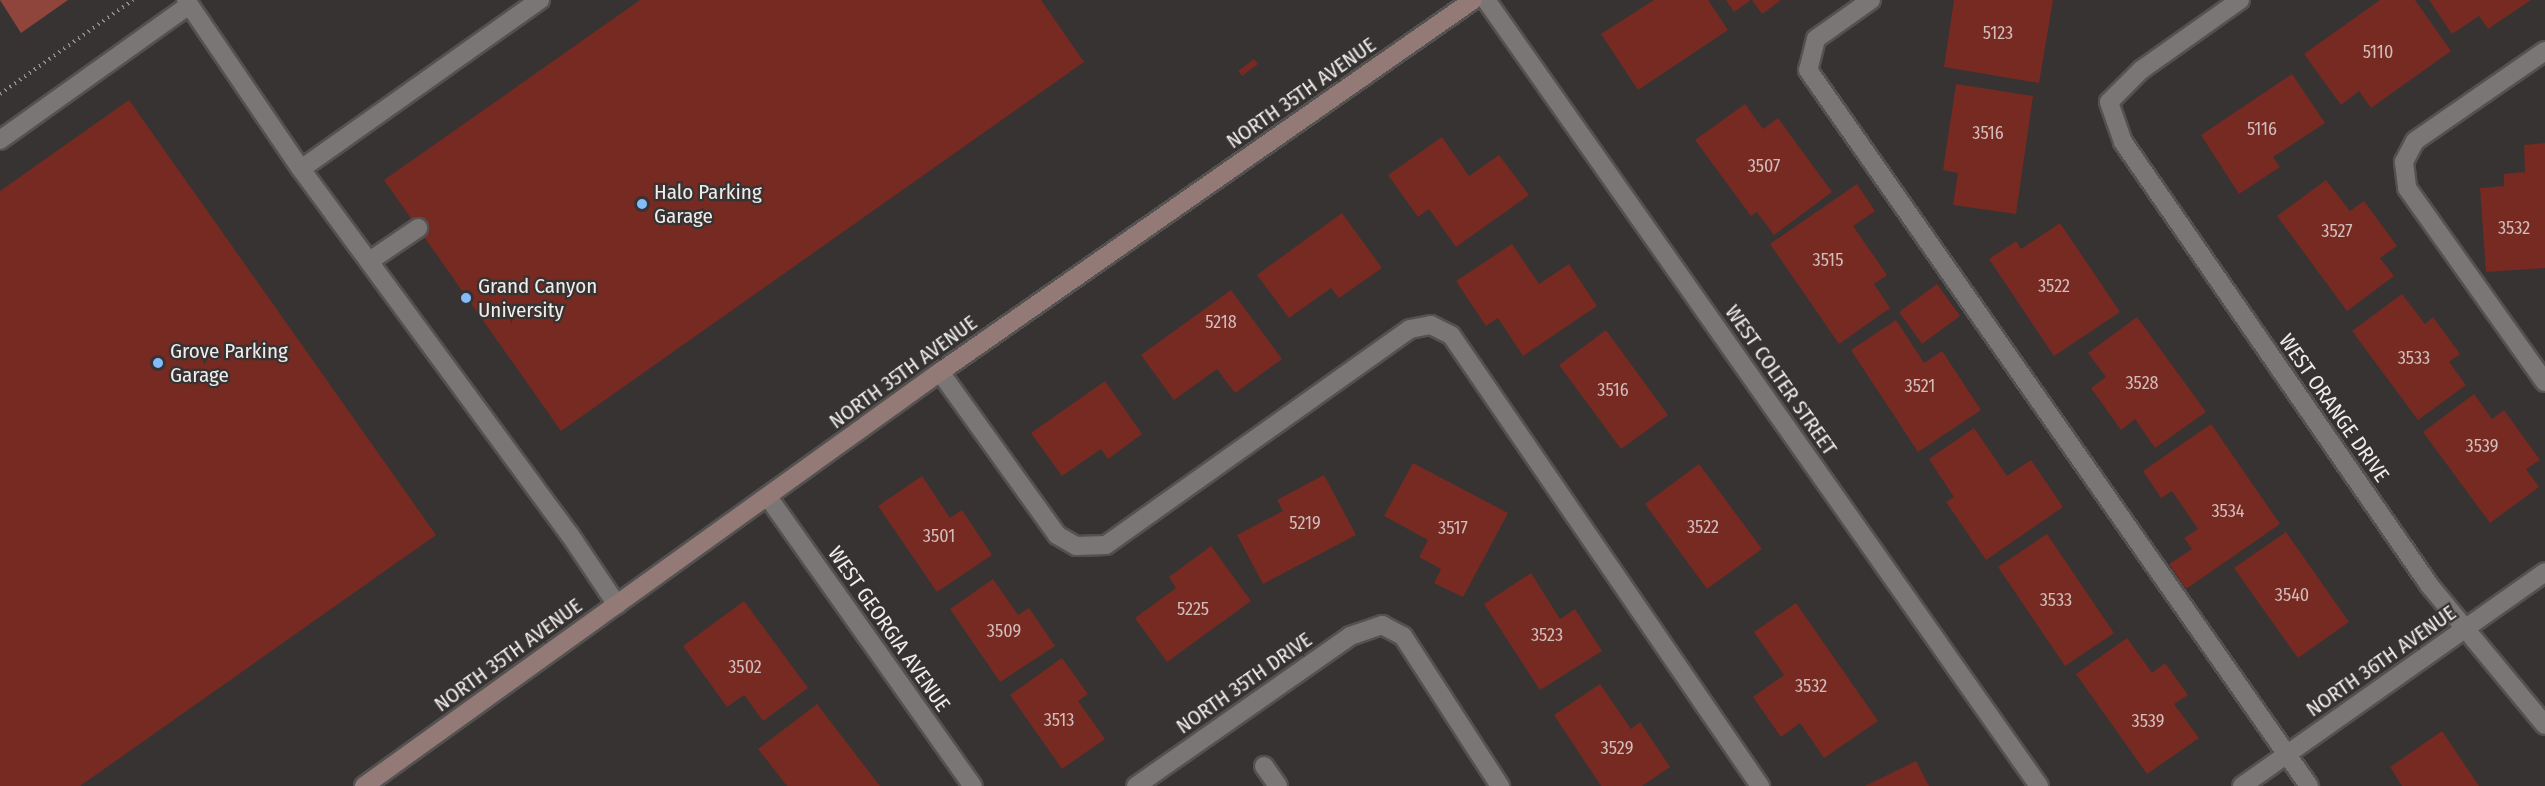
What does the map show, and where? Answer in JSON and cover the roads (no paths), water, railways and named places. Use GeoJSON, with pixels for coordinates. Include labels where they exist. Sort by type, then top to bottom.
{"type":"FeatureCollection","features":[{"type":"Feature","properties":{"kind":"main road","name":"NORTH 35TH AVENUE"},"geometry":{"type":"LineString","coordinates":[[364,786],[940,372],[1473,0]]}},
{"type":"Feature","properties":{"kind":"street"},"geometry":{"type":"LineString","coordinates":[[301,169],[540,0]]}},
{"type":"Feature","properties":{"kind":"street","name":"WEST COLTER STREET"},"geometry":{"type":"LineString","coordinates":[[1486,0],[2039,786]]}},
{"type":"Feature","properties":{"kind":"street"},"geometry":{"type":"LineString","coordinates":[[1870,0],[1816,39],[1808,70],[2309,786]]}},
{"type":"Feature","properties":{"kind":"street","name":"WEST ORANGE DRIVE"},"geometry":{"type":"LineString","coordinates":[[2240,0],[2141,70],[2109,102],[2123,142],[2423,577],[2545,725]]}},
{"type":"Feature","properties":{"kind":"street"},"geometry":{"type":"LineString","coordinates":[[0,140],[188,2],[301,169],[371,260],[616,605]]}},
{"type":"Feature","properties":{"kind":"street"},"geometry":{"type":"LineString","coordinates":[[2545,51],[2415,141],[2404,162],[2407,188],[2545,382]]}},
{"type":"Feature","properties":{"kind":"street"},"geometry":{"type":"LineString","coordinates":[[371,260],[418,228]]}},
{"type":"Feature","properties":{"kind":"street"},"geometry":{"type":"LineString","coordinates":[[940,372],[1057,535],[1076,546],[1106,545],[1410,329],[1431,325],[1450,335],[1760,786]]}},
{"type":"Feature","properties":{"kind":"street","name":"WEST GEORGIA AVENUE"},"geometry":{"type":"LineString","coordinates":[[768,497],[973,786]]}},
{"type":"Feature","properties":{"kind":"street","name":"NORTH 36TH AVENUE"},"geometry":{"type":"LineString","coordinates":[[2242,786],[2545,572]]}},
{"type":"Feature","properties":{"kind":"street","name":"NORTH 35TH DRIVE"},"geometry":{"type":"LineString","coordinates":[[1136,786],[1350,636],[1382,625],[1403,636],[1500,786]]}},
{"type":"Feature","properties":{"kind":"street"},"geometry":{"type":"LineString","coordinates":[[1264,766],[1278,786]]}},
{"type":"Feature","properties":{"kind":"place","name":"Halo Parking Garage"},"geometry":{"type":"Point","coordinates":[642,204]}},
{"type":"Feature","properties":{"kind":"place","name":"Grand Canyon University"},"geometry":{"type":"Point","coordinates":[466,298]}},
{"type":"Feature","properties":{"kind":"place","name":"Grove Parking Garage"},"geometry":{"type":"Point","coordinates":[158,363]}}]}
